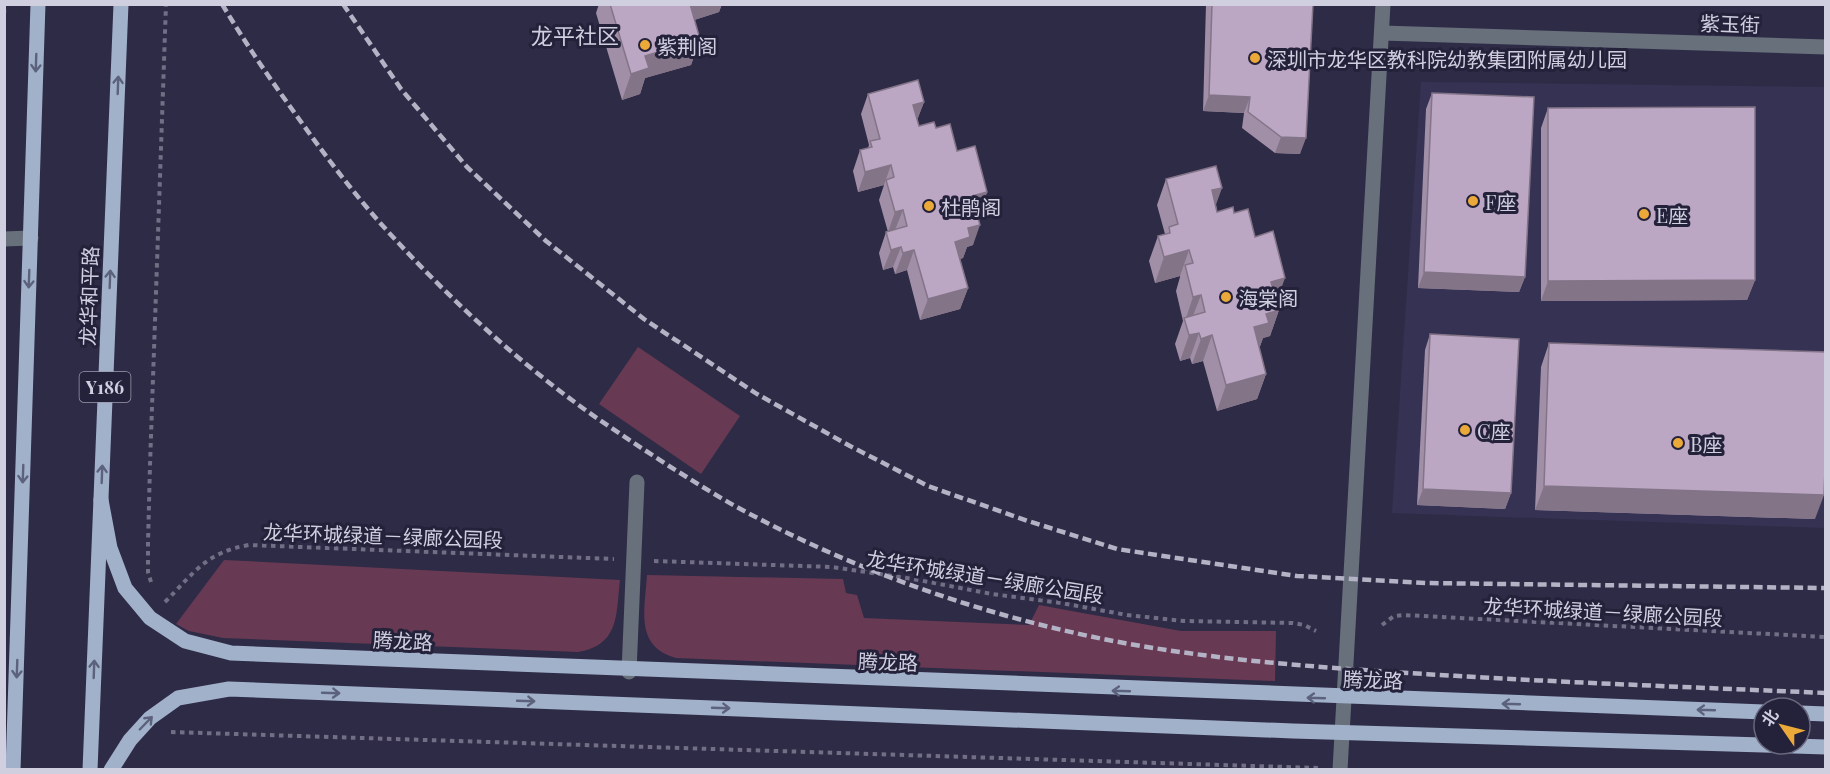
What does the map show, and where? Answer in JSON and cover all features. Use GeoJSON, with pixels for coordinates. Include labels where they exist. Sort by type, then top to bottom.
{"type":"FeatureCollection","features":[{"type":"Feature","properties":{"kind":"main road"},"geometry":{"type":"LineString","coordinates":[[13,770],[38,4]]}},
{"type":"Feature","properties":{"kind":"main road","name":"龙华和平路"},"geometry":{"type":"LineString","coordinates":[[90,770],[121,4]]}},
{"type":"Feature","properties":{"kind":"main road","name":"腾龙路"},"geometry":{"type":"LineString","coordinates":[[101,500],[110,548],[125,588],[150,618],[185,641],[231,654],[629,672],[1752,712]]}},
{"type":"Feature","properties":{"kind":"main road"},"geometry":{"type":"LineString","coordinates":[[111,770],[130,740],[150,718],[178,698],[229,689],[1343,733],[1826,747]]}},
{"type":"Feature","properties":{"kind":"street"},"geometry":{"type":"LineString","coordinates":[[1340,770],[1383,4]]}},
{"type":"Feature","properties":{"kind":"street","name":"紫玉街"},"geometry":{"type":"LineString","coordinates":[[1382,33],[1826,47]]}},
{"type":"Feature","properties":{"kind":"street"},"geometry":{"type":"LineString","coordinates":[[4,239],[31,238]]}},
{"type":"Feature","properties":{"kind":"street"},"geometry":{"type":"LineString","coordinates":[[629,672],[637,482]]}},
{"type":"Feature","properties":{"kind":"path"},"geometry":{"type":"LineString","coordinates":[[4,14],[5,4]]}},
{"type":"Feature","properties":{"kind":"path"},"geometry":{"type":"LineString","coordinates":[[152,588],[148,572],[149,488],[166,4]]}},
{"type":"Feature","properties":{"kind":"path","name":"龙华环城绿道－绿廊公园段"},"geometry":{"type":"LineString","coordinates":[[158,595],[165,602],[211,557],[227,550],[249,545],[620,559]]}},
{"type":"Feature","properties":{"kind":"path","name":"龙华环城绿道－绿廊公园段"},"geometry":{"type":"LineString","coordinates":[[647,560],[832,567],[1127,615],[1185,621],[1293,622],[1316,632]]}},
{"type":"Feature","properties":{"kind":"path","name":"龙华环城绿道－绿廊公园段"},"geometry":{"type":"LineString","coordinates":[[1382,625],[1394,616],[1403,615],[1826,637]]}},
{"type":"Feature","properties":{"kind":"path"},"geometry":{"type":"LineString","coordinates":[[165,732],[1310,767]]}},
{"type":"Feature","properties":{"kind":"shaded area"},"geometry":{"type":"Polygon","coordinates":[[[1421,82],[1825,87],[1825,528],[1392,513],[1421,82]]]}},
{"type":"Feature","properties":{"kind":"shaded area"},"geometry":{"type":"Polygon","coordinates":[[[638,347],[740,416],[701,474],[599,404],[638,347]]]}},
{"type":"Feature","properties":{"kind":"shaded area"},"geometry":{"type":"Polygon","coordinates":[[[224,560],[620,580],[616,616],[609,635],[602,643],[578,652],[223,638],[189,631],[176,624],[224,560]]]}},
{"type":"Feature","properties":{"kind":"shaded area"},"geometry":{"type":"Polygon","coordinates":[[[647,575],[843,579],[846,593],[857,595],[864,618],[1029,625],[1039,605],[1181,631],[1276,631],[1275,681],[676,658],[653,645],[648,635],[644,613],[647,575]]]}},
{"type":"Feature","properties":{"kind":"building"},"geometry":{"type":"Polygon","coordinates":[[[610,4],[690,4],[700,39],[645,56],[649,68],[631,74],[610,4]]]}},
{"type":"Feature","properties":{"kind":"building","name":"深圳市龙华区教科院幼教集团附属幼儿园"},"geometry":{"type":"Polygon","coordinates":[[[1212,4],[1313,4],[1306,138],[1281,137],[1248,112],[1250,97],[1209,95],[1212,4]]]}},
{"type":"Feature","properties":{"kind":"building","name":"杜鹃阁"},"geometry":{"type":"Polygon","coordinates":[[[918,80],[924,102],[913,105],[919,126],[934,122],[936,128],[950,124],[957,151],[975,146],[987,192],[972,196],[980,225],[968,228],[970,237],[955,242],[968,288],[928,299],[914,250],[903,253],[901,247],[891,250],[886,232],[907,226],[903,210],[895,212],[886,180],[894,177],[891,165],[865,172],[860,150],[872,147],[870,141],[880,139],[868,94],[918,80]]]}},
{"type":"Feature","properties":{"kind":"building","name":"F座"},"geometry":{"type":"Polygon","coordinates":[[[1432,93],[1534,97],[1525,277],[1424,272],[1432,93]]]}},
{"type":"Feature","properties":{"kind":"building","name":"E座"},"geometry":{"type":"Polygon","coordinates":[[[1755,107],[1755,280],[1548,281],[1548,108],[1755,107]]]}},
{"type":"Feature","properties":{"kind":"building","name":"海棠阁"},"geometry":{"type":"Polygon","coordinates":[[[1216,166],[1222,188],[1212,190],[1217,212],[1233,207],[1234,213],[1248,209],[1255,237],[1273,231],[1285,278],[1271,282],[1279,310],[1266,314],[1269,323],[1254,327],[1266,374],[1226,385],[1212,335],[1201,339],[1199,333],[1189,335],[1184,318],[1205,312],[1201,295],[1193,297],[1185,265],[1193,263],[1189,250],[1164,257],[1158,236],[1170,233],[1169,227],[1178,224],[1166,179],[1216,166]]]}},
{"type":"Feature","properties":{"kind":"building","name":"C座"},"geometry":{"type":"Polygon","coordinates":[[[1430,334],[1519,339],[1511,493],[1423,489],[1430,334]]]}},
{"type":"Feature","properties":{"kind":"building","name":"B座"},"geometry":{"type":"Polygon","coordinates":[[[1549,343],[1826,352],[1824,495],[1544,486],[1549,343]]]}},
{"type":"Feature","properties":{"kind":"railway"},"geometry":{"type":"LineString","coordinates":[[222,4],[271,80],[351,188],[414,259],[484,327],[558,390],[669,466],[748,513],[838,556],[884,575],[979,608],[1075,633],[1195,654],[1409,673],[1826,693]]}},
{"type":"Feature","properties":{"kind":"railway"},"geometry":{"type":"LineString","coordinates":[[343,4],[401,89],[467,167],[546,241],[644,319],[757,394],[928,486],[1117,549],[1297,576],[1426,583],[1826,588]]}},
{"type":"Feature","properties":{"kind":"place","name":"紫荆阁"},"geometry":{"type":"Point","coordinates":[645,45]}},
{"type":"Feature","properties":{"kind":"place","name":"深圳市龙华区教科院幼教集团附属幼儿园"},"geometry":{"type":"Point","coordinates":[1255,58]}},
{"type":"Feature","properties":{"kind":"place","name":"F座"},"geometry":{"type":"Point","coordinates":[1473,201]}},
{"type":"Feature","properties":{"kind":"place","name":"杜鹃阁"},"geometry":{"type":"Point","coordinates":[929,206]}},
{"type":"Feature","properties":{"kind":"place","name":"E座"},"geometry":{"type":"Point","coordinates":[1644,214]}},
{"type":"Feature","properties":{"kind":"place","name":"海棠阁"},"geometry":{"type":"Point","coordinates":[1226,297]}},
{"type":"Feature","properties":{"kind":"place","name":"C座"},"geometry":{"type":"Point","coordinates":[1465,430]}},
{"type":"Feature","properties":{"kind":"place","name":"B座"},"geometry":{"type":"Point","coordinates":[1678,443]}},
{"type":"Feature","properties":{"kind":"district","name":"龙平社区"},"geometry":{"type":"Point","coordinates":[575,35]}}]}
